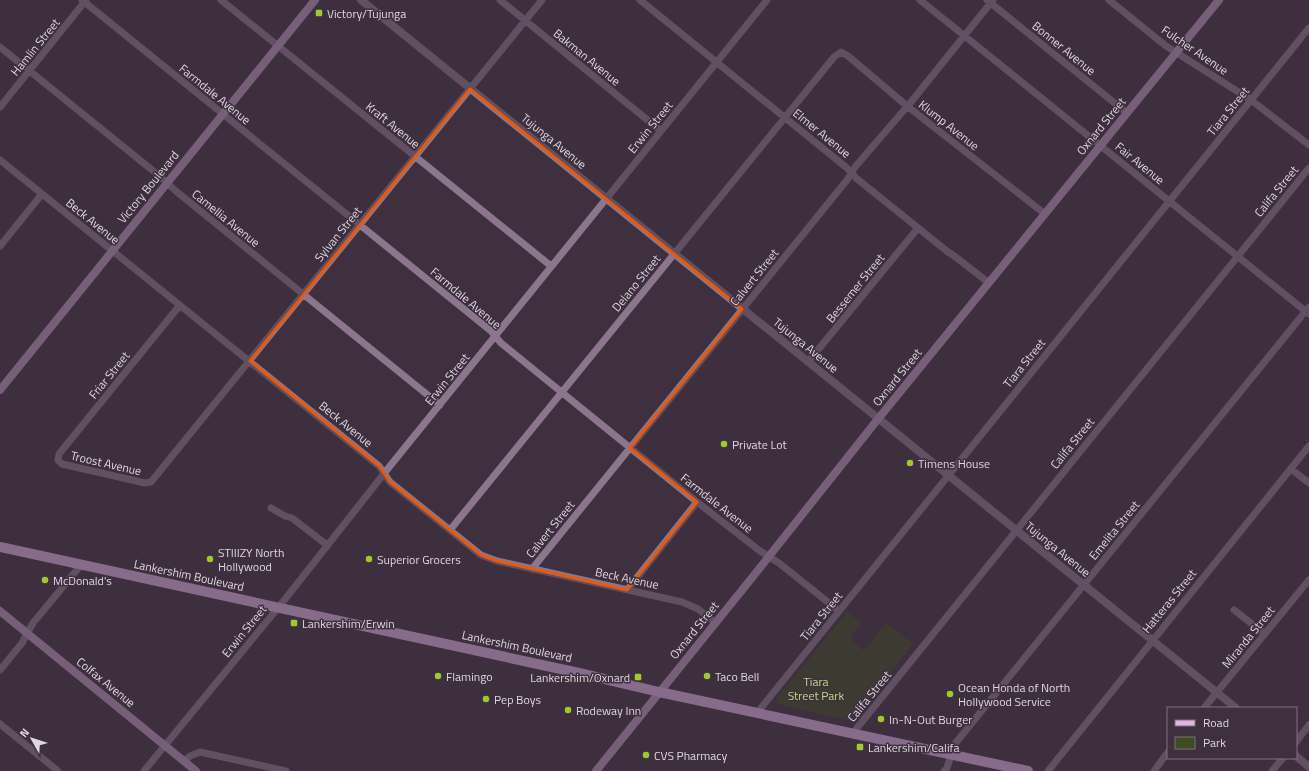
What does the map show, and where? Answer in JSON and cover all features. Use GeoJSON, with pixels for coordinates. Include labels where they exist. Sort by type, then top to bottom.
{"type":"FeatureCollection","features":[{"type":"Feature","properties":{"kind":"main road","name":"Victory Boulevard"},"geometry":{"type":"LineString","coordinates":[[0,390],[315,0]]}},
{"type":"Feature","properties":{"kind":"main road","name":"Oxnard Street"},"geometry":{"type":"LineString","coordinates":[[596,771],[878,419],[1219,0]]}},
{"type":"Feature","properties":{"kind":"main road","name":"Lankershim Boulevard"},"geometry":{"type":"LineString","coordinates":[[0,547],[579,673],[659,692],[1028,771]]}},
{"type":"Feature","properties":{"kind":"main road","name":"Colfax Avenue"},"geometry":{"type":"LineString","coordinates":[[0,611],[196,771]]}},
{"type":"Feature","properties":{"kind":"street","name":"Kraft Avenue"},"geometry":{"type":"LineString","coordinates":[[221,0],[551,266]]}},
{"type":"Feature","properties":{"kind":"street","name":"Tujunga Avenue"},"geometry":{"type":"LineString","coordinates":[[361,0],[1235,707]]}},
{"type":"Feature","properties":{"kind":"street","name":"Bakman Avenue"},"geometry":{"type":"LineString","coordinates":[[500,0],[661,131]]}},
{"type":"Feature","properties":{"kind":"street","name":"Sylvan Street"},"geometry":{"type":"LineString","coordinates":[[151,482],[542,0]]}},
{"type":"Feature","properties":{"kind":"street","name":"Elmer Avenue"},"geometry":{"type":"LineString","coordinates":[[640,0],[847,168],[856,178],[989,283]]}},
{"type":"Feature","properties":{"kind":"street","name":"Erwin Street"},"geometry":{"type":"LineString","coordinates":[[144,771],[278,607],[766,0]]}},
{"type":"Feature","properties":{"kind":"street","name":"Fair Avenue"},"geometry":{"type":"LineString","coordinates":[[920,0],[1100,146],[1308,311]]}},
{"type":"Feature","properties":{"kind":"street","name":"Fulcher Avenue"},"geometry":{"type":"LineString","coordinates":[[1109,0],[1176,53],[1251,100],[1309,146]]}},
{"type":"Feature","properties":{"kind":"street","name":"Hamlin Street"},"geometry":{"type":"LineString","coordinates":[[0,107],[84,1]]}},
{"type":"Feature","properties":{"kind":"street","name":"Farmdale Avenue"},"geometry":{"type":"LineString","coordinates":[[84,1],[491,331],[501,343],[630,448],[697,502],[768,557],[779,563],[839,611]]}},
{"type":"Feature","properties":{"kind":"street","name":"Calvert Street"},"geometry":{"type":"LineString","coordinates":[[532,569],[843,186],[855,167],[882,134],[886,132],[964,36],[990,1]]}},
{"type":"Feature","properties":{"kind":"street","name":"Bonner Avenue"},"geometry":{"type":"LineString","coordinates":[[990,1],[1127,113]]}},
{"type":"Feature","properties":{"kind":"street","name":"Tiara Street"},"geometry":{"type":"LineString","coordinates":[[756,712],[1309,28]]}},
{"type":"Feature","properties":{"kind":"street","name":"Camellia Avenue"},"geometry":{"type":"LineString","coordinates":[[0,47],[440,405]]}},
{"type":"Feature","properties":{"kind":"street","name":"Klump Avenue"},"geometry":{"type":"LineString","coordinates":[[842,52],[907,106],[1044,214]]}},
{"type":"Feature","properties":{"kind":"street","name":"Delano Street"},"geometry":{"type":"LineString","coordinates":[[450,530],[834,57],[842,52]]}},
{"type":"Feature","properties":{"kind":"street","name":"Beck Avenue"},"geometry":{"type":"LineString","coordinates":[[0,160],[379,466],[390,482],[481,555],[497,562],[682,602],[698,609],[716,623]]}},
{"type":"Feature","properties":{"kind":"street","name":"Califa Street"},"geometry":{"type":"LineString","coordinates":[[853,733],[1309,168]]}},
{"type":"Feature","properties":{"kind":"street"},"geometry":{"type":"LineString","coordinates":[[0,246],[42,194]]}},
{"type":"Feature","properties":{"kind":"street","name":"Bessemer Street"},"geometry":{"type":"LineString","coordinates":[[808,362],[918,228]]}},
{"type":"Feature","properties":{"kind":"street","name":"Friar Street"},"geometry":{"type":"LineString","coordinates":[[58,460],[59,454],[180,305]]}},
{"type":"Feature","properties":{"kind":"street","name":"Emelita Street"},"geometry":{"type":"LineString","coordinates":[[944,771],[954,745],[1308,311]]}},
{"type":"Feature","properties":{"kind":"street","name":"Hatteras Street"},"geometry":{"type":"LineString","coordinates":[[1048,771],[1309,446]]}},
{"type":"Feature","properties":{"kind":"street","name":"Troost Avenue"},"geometry":{"type":"LineString","coordinates":[[58,460],[62,464],[144,483],[151,482]]}},
{"type":"Feature","properties":{"kind":"street"},"geometry":{"type":"LineString","coordinates":[[1291,469],[1309,483]]}},
{"type":"Feature","properties":{"kind":"street"},"geometry":{"type":"LineString","coordinates":[[627,590],[697,502]]}},
{"type":"Feature","properties":{"kind":"street"},"geometry":{"type":"LineString","coordinates":[[271,508],[285,516],[292,518],[327,546]]}},
{"type":"Feature","properties":{"kind":"street"},"geometry":{"type":"LineString","coordinates":[[0,670],[22,643],[34,623],[81,565]]}},
{"type":"Feature","properties":{"kind":"street","name":"Miranda Street"},"geometry":{"type":"LineString","coordinates":[[1205,707],[1309,580]]}},
{"type":"Feature","properties":{"kind":"street"},"geometry":{"type":"LineString","coordinates":[[1234,610],[1265,634]]}},
{"type":"Feature","properties":{"kind":"street"},"geometry":{"type":"LineString","coordinates":[[0,724],[58,771]]}},
{"type":"Feature","properties":{"kind":"street"},"geometry":{"type":"LineString","coordinates":[[1297,741],[1309,725]]}},
{"type":"Feature","properties":{"kind":"street"},"geometry":{"type":"LineString","coordinates":[[184,761],[190,756],[200,752],[286,771]]}},
{"type":"Feature","properties":{"kind":"street"},"geometry":{"type":"LineString","coordinates":[[1154,771],[1167,753]]}},
{"type":"Feature","properties":{"kind":"street"},"geometry":{"type":"LineString","coordinates":[[1297,757],[1309,767]]}},
{"type":"Feature","properties":{"kind":"street"},"geometry":{"type":"LineString","coordinates":[[1272,771],[1282,759]]}},
{"type":"Feature","properties":{"kind":"highlighted area"},"geometry":{"type":"Polygon","coordinates":[[[470,89],[742,309],[630,448],[697,502],[627,590],[497,561],[481,555],[390,482],[379,466],[250,361],[470,89]]]}},
{"type":"Feature","properties":{"kind":"green space","name":"Tiara Street Park"},"geometry":{"type":"Polygon","coordinates":[[[847,612],[861,623],[851,636],[852,641],[864,651],[886,623],[913,644],[852,721],[781,705],[777,702],[777,698],[847,612]]]}},
{"type":"Feature","properties":{"kind":"place","name":"Victory/Tujunga"},"geometry":{"type":"Point","coordinates":[319,13]}},
{"type":"Feature","properties":{"kind":"place","name":"Private Lot"},"geometry":{"type":"Point","coordinates":[724,444]}},
{"type":"Feature","properties":{"kind":"place","name":"Timens House"},"geometry":{"type":"Point","coordinates":[910,463]}},
{"type":"Feature","properties":{"kind":"place","name":"STIIIZY North Hollywood"},"geometry":{"type":"Point","coordinates":[210,559]}},
{"type":"Feature","properties":{"kind":"place","name":"Superior Grocers"},"geometry":{"type":"Point","coordinates":[369,559]}},
{"type":"Feature","properties":{"kind":"place","name":"McDonald's"},"geometry":{"type":"Point","coordinates":[45,580]}},
{"type":"Feature","properties":{"kind":"place","name":"Lankershim/Erwin"},"geometry":{"type":"Point","coordinates":[294,623]}},
{"type":"Feature","properties":{"kind":"place","name":"Flamingo"},"geometry":{"type":"Point","coordinates":[438,676]}},
{"type":"Feature","properties":{"kind":"place","name":"Taco Bell"},"geometry":{"type":"Point","coordinates":[707,676]}},
{"type":"Feature","properties":{"kind":"place","name":"Lankershim/Oxnard"},"geometry":{"type":"Point","coordinates":[638,677]}},
{"type":"Feature","properties":{"kind":"place","name":"Ocean Honda of North Hollywood Service"},"geometry":{"type":"Point","coordinates":[950,694]}},
{"type":"Feature","properties":{"kind":"place","name":"Pep Boys"},"geometry":{"type":"Point","coordinates":[486,699]}},
{"type":"Feature","properties":{"kind":"place","name":"Rodeway Inn"},"geometry":{"type":"Point","coordinates":[568,710]}},
{"type":"Feature","properties":{"kind":"place","name":"In-N-Out Burger"},"geometry":{"type":"Point","coordinates":[881,719]}},
{"type":"Feature","properties":{"kind":"place","name":"Lankershim/Califa"},"geometry":{"type":"Point","coordinates":[860,747]}},
{"type":"Feature","properties":{"kind":"place","name":"CVS Pharmacy"},"geometry":{"type":"Point","coordinates":[646,755]}}]}
